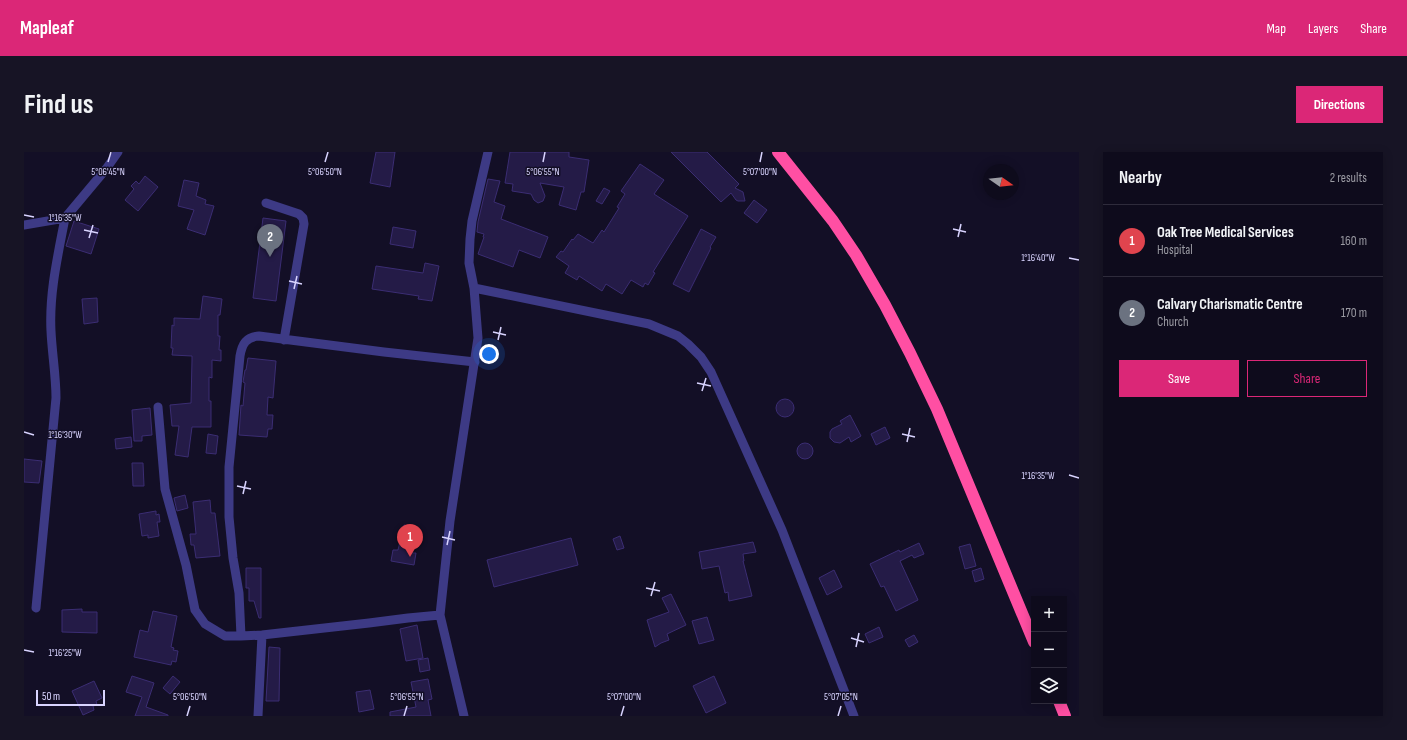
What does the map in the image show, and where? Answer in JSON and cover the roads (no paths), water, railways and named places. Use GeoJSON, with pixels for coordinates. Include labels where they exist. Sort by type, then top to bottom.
{"type":"FeatureCollection","features":[{"type":"Feature","properties":{"kind":"highway"},"geometry":{"type":"LineString","coordinates":[[778,152],[833,221],[856,255],[907,346],[937,409],[1031,635]]}},
{"type":"Feature","properties":{"kind":"highway"},"geometry":{"type":"LineString","coordinates":[[1060,704],[1065,716]]}},
{"type":"Feature","properties":{"kind":"street"},"geometry":{"type":"LineString","coordinates":[[36,608],[45,532],[56,398],[56,375],[51,330],[52,289],[65,218],[106,169],[118,152]]}},
{"type":"Feature","properties":{"kind":"street"},"geometry":{"type":"LineString","coordinates":[[464,716],[440,615],[450,521],[478,338],[474,288],[469,263],[470,239],[472,221],[488,152]]}},
{"type":"Feature","properties":{"kind":"street"},"geometry":{"type":"LineString","coordinates":[[266,203],[299,214],[303,218],[304,224],[284,340]]}},
{"type":"Feature","properties":{"kind":"street"},"geometry":{"type":"LineString","coordinates":[[24,225],[65,218]]}},
{"type":"Feature","properties":{"kind":"street"},"geometry":{"type":"LineString","coordinates":[[474,288],[649,324],[678,336],[701,357],[711,372],[782,530],[854,716]]}},
{"type":"Feature","properties":{"kind":"street"},"geometry":{"type":"LineString","coordinates":[[241,636],[239,593],[233,558],[229,518],[229,467],[241,346],[245,341],[253,337],[475,362]]}},
{"type":"Feature","properties":{"kind":"street"},"geometry":{"type":"LineString","coordinates":[[158,407],[165,489],[186,564],[195,610],[204,624],[225,636],[241,636],[262,635],[440,615]]}},
{"type":"Feature","properties":{"kind":"street"},"geometry":{"type":"LineString","coordinates":[[258,716],[262,635]]}},
{"type":"Feature","properties":{"kind":"place","name":"Calvary Charismatic Centre"},"geometry":{"type":"Point","coordinates":[270,257]}},
{"type":"Feature","properties":{"kind":"place","name":"Oak Tree Medical Services"},"geometry":{"type":"Point","coordinates":[410,557]}}]}
